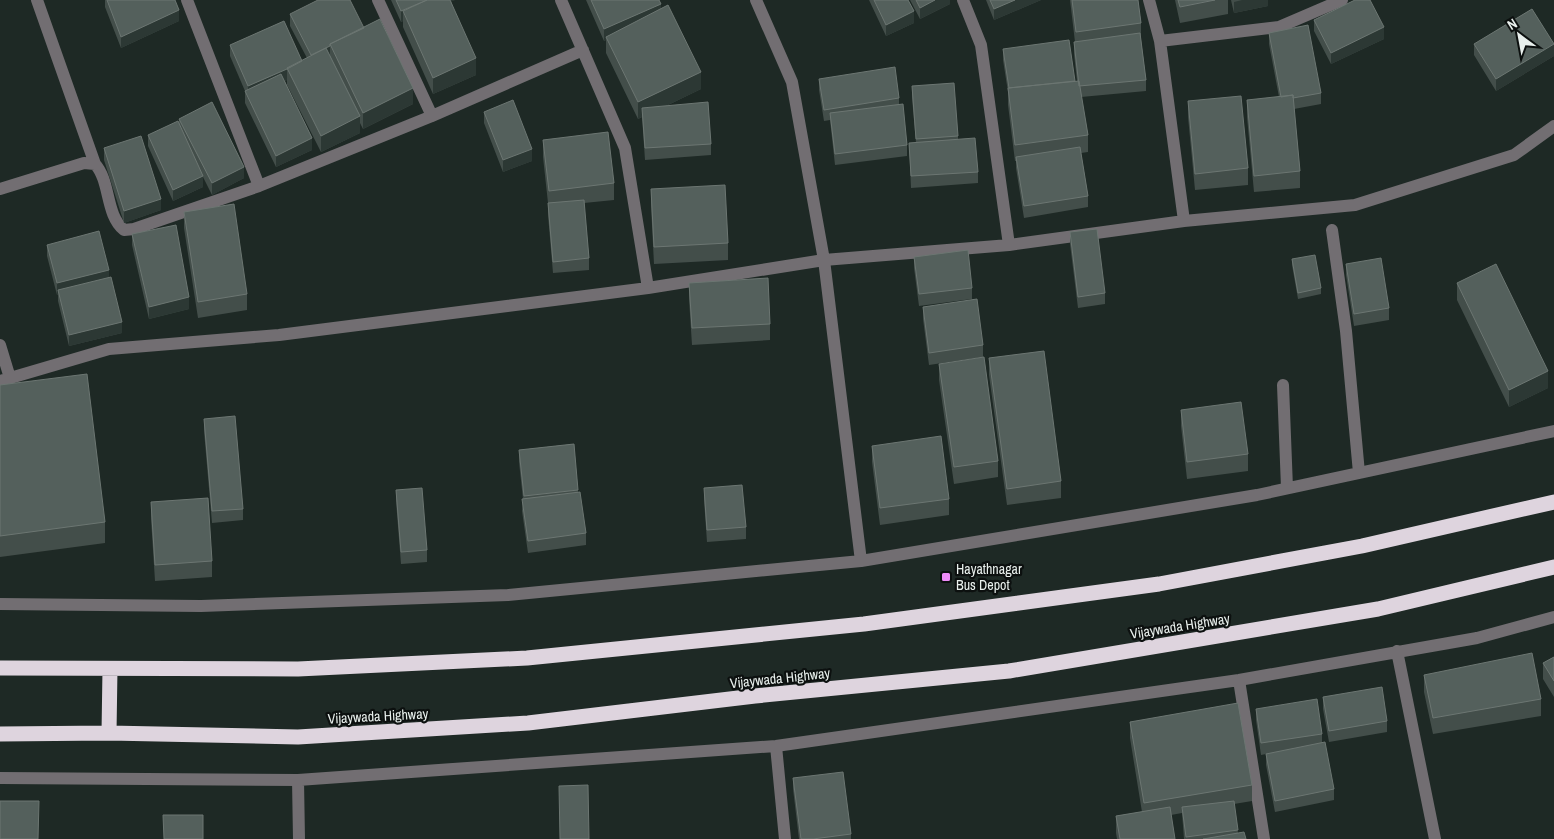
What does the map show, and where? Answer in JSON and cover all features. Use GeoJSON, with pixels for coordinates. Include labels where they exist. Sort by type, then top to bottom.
{"type":"FeatureCollection","features":[{"type":"Feature","properties":{"kind":"highway"},"geometry":{"type":"LineString","coordinates":[[0,668],[298,669],[527,658],[864,624],[1159,584],[1362,546],[1554,502]]}},
{"type":"Feature","properties":{"kind":"highway","name":"Vijaywada Highway"},"geometry":{"type":"LineString","coordinates":[[0,734],[109,733],[298,737],[528,723],[755,696],[1009,670],[1378,609],[1554,567]]}},
{"type":"Feature","properties":{"kind":"highway"},"geometry":{"type":"LineString","coordinates":[[109,733],[110,669]]}},
{"type":"Feature","properties":{"kind":"street"},"geometry":{"type":"LineString","coordinates":[[37,0],[95,164],[101,171],[116,224],[124,230],[134,229],[259,186],[432,116],[583,50]]}},
{"type":"Feature","properties":{"kind":"street"},"geometry":{"type":"LineString","coordinates":[[187,0],[259,186]]}},
{"type":"Feature","properties":{"kind":"street"},"geometry":{"type":"LineString","coordinates":[[378,0],[432,116]]}},
{"type":"Feature","properties":{"kind":"street"},"geometry":{"type":"LineString","coordinates":[[561,0],[625,148],[648,288]]}},
{"type":"Feature","properties":{"kind":"street"},"geometry":{"type":"LineString","coordinates":[[756,0],[792,82],[824,260],[861,561]]}},
{"type":"Feature","properties":{"kind":"street"},"geometry":{"type":"LineString","coordinates":[[963,0],[981,46],[1009,245]]}},
{"type":"Feature","properties":{"kind":"street"},"geometry":{"type":"LineString","coordinates":[[1149,0],[1160,41],[1184,221]]}},
{"type":"Feature","properties":{"kind":"street"},"geometry":{"type":"LineString","coordinates":[[1160,41],[1279,27],[1342,0]]}},
{"type":"Feature","properties":{"kind":"street"},"geometry":{"type":"LineString","coordinates":[[0,345],[5,379],[110,349],[279,335],[648,288],[824,260],[1009,245],[1184,221],[1355,205],[1514,155],[1554,126]]}},
{"type":"Feature","properties":{"kind":"street"},"geometry":{"type":"LineString","coordinates":[[0,189],[84,163],[95,164]]}},
{"type":"Feature","properties":{"kind":"street"},"geometry":{"type":"LineString","coordinates":[[1332,230],[1346,331],[1359,473]]}},
{"type":"Feature","properties":{"kind":"street"},"geometry":{"type":"LineString","coordinates":[[1282,385],[1287,488]]}},
{"type":"Feature","properties":{"kind":"street"},"geometry":{"type":"LineString","coordinates":[[0,604],[201,606],[508,595],[861,561],[1258,495],[1554,431]]}},
{"type":"Feature","properties":{"kind":"street"},"geometry":{"type":"LineString","coordinates":[[0,778],[298,780],[776,746],[1239,680],[1477,638],[1554,617]]}},
{"type":"Feature","properties":{"kind":"street"},"geometry":{"type":"LineString","coordinates":[[1397,652],[1435,839]]}},
{"type":"Feature","properties":{"kind":"street"},"geometry":{"type":"LineString","coordinates":[[1239,680],[1264,839]]}},
{"type":"Feature","properties":{"kind":"street"},"geometry":{"type":"LineString","coordinates":[[776,746],[785,839]]}},
{"type":"Feature","properties":{"kind":"street"},"geometry":{"type":"LineString","coordinates":[[298,780],[299,839]]}},
{"type":"Feature","properties":{"kind":"building"},"geometry":{"type":"Polygon","coordinates":[[[107,0],[175,0],[179,10],[121,37],[107,0]]]}},
{"type":"Feature","properties":{"kind":"building"},"geometry":{"type":"Polygon","coordinates":[[[318,0],[350,0],[364,28],[311,55],[290,14],[318,0]]]}},
{"type":"Feature","properties":{"kind":"building"},"geometry":{"type":"Polygon","coordinates":[[[396,0],[427,0],[401,11],[396,0]]]}},
{"type":"Feature","properties":{"kind":"building"},"geometry":{"type":"Polygon","coordinates":[[[427,0],[450,0],[476,58],[433,78],[403,11],[427,0]]]}},
{"type":"Feature","properties":{"kind":"building"},"geometry":{"type":"Polygon","coordinates":[[[591,0],[659,0],[661,4],[604,29],[591,0]]]}},
{"type":"Feature","properties":{"kind":"building"},"geometry":{"type":"Polygon","coordinates":[[[874,0],[908,0],[914,11],[886,25],[874,0]]]}},
{"type":"Feature","properties":{"kind":"building"},"geometry":{"type":"Polygon","coordinates":[[[916,0],[935,0],[920,8],[916,0]]]}},
{"type":"Feature","properties":{"kind":"building"},"geometry":{"type":"Polygon","coordinates":[[[990,0],[1015,0],[994,9],[990,0]]]}},
{"type":"Feature","properties":{"kind":"building"},"geometry":{"type":"Polygon","coordinates":[[[1072,0],[1138,0],[1141,23],[1076,32],[1072,0]]]}},
{"type":"Feature","properties":{"kind":"building"},"geometry":{"type":"Polygon","coordinates":[[[1178,0],[1215,0],[1180,7],[1178,0]]]}},
{"type":"Feature","properties":{"kind":"building"},"geometry":{"type":"Polygon","coordinates":[[[1355,0],[1370,0],[1384,27],[1331,53],[1314,20],[1355,0]]]}},
{"type":"Feature","properties":{"kind":"building"},"geometry":{"type":"Polygon","coordinates":[[[668,5],[701,72],[638,102],[606,37],[668,5]]]}},
{"type":"Feature","properties":{"kind":"building"},"geometry":{"type":"Polygon","coordinates":[[[1532,9],[1554,44],[1496,79],[1474,44],[1532,9]]]}},
{"type":"Feature","properties":{"kind":"building"},"geometry":{"type":"Polygon","coordinates":[[[380,19],[413,88],[363,113],[330,44],[380,19]]]}},
{"type":"Feature","properties":{"kind":"building"},"geometry":{"type":"Polygon","coordinates":[[[284,21],[302,61],[248,86],[230,45],[284,21]]]}},
{"type":"Feature","properties":{"kind":"building"},"geometry":{"type":"Polygon","coordinates":[[[1308,25],[1321,93],[1293,98],[1293,95],[1281,97],[1269,33],[1308,25]]]}},
{"type":"Feature","properties":{"kind":"building"},"geometry":{"type":"Polygon","coordinates":[[[1140,33],[1146,80],[1079,86],[1074,42],[1140,33]]]}},
{"type":"Feature","properties":{"kind":"building"},"geometry":{"type":"Polygon","coordinates":[[[1069,40],[1075,81],[1009,88],[1003,49],[1069,40]]]}},
{"type":"Feature","properties":{"kind":"building"},"geometry":{"type":"Polygon","coordinates":[[[326,48],[360,116],[321,136],[287,68],[326,48]]]}},
{"type":"Feature","properties":{"kind":"building"},"geometry":{"type":"Polygon","coordinates":[[[895,67],[899,98],[824,110],[819,79],[895,67]]]}},
{"type":"Feature","properties":{"kind":"building"},"geometry":{"type":"Polygon","coordinates":[[[281,74],[312,138],[276,156],[245,91],[281,74]]]}},
{"type":"Feature","properties":{"kind":"building"},"geometry":{"type":"Polygon","coordinates":[[[1079,81],[1088,135],[1015,145],[1008,88],[1079,81]]]}},
{"type":"Feature","properties":{"kind":"building"},"geometry":{"type":"Polygon","coordinates":[[[954,83],[958,136],[916,139],[912,86],[954,83]]]}},
{"type":"Feature","properties":{"kind":"building"},"geometry":{"type":"Polygon","coordinates":[[[1293,95],[1300,171],[1254,176],[1247,100],[1293,95]]]}},
{"type":"Feature","properties":{"kind":"building"},"geometry":{"type":"Polygon","coordinates":[[[1241,96],[1248,168],[1195,174],[1188,101],[1241,96]]]}},
{"type":"Feature","properties":{"kind":"building"},"geometry":{"type":"Polygon","coordinates":[[[513,100],[532,149],[503,160],[484,112],[513,100]]]}},
{"type":"Feature","properties":{"kind":"building"},"geometry":{"type":"Polygon","coordinates":[[[212,102],[244,167],[212,183],[179,119],[212,102]]]}},
{"type":"Feature","properties":{"kind":"building"},"geometry":{"type":"Polygon","coordinates":[[[708,102],[711,144],[645,148],[642,108],[708,102]]]}},
{"type":"Feature","properties":{"kind":"building"},"geometry":{"type":"Polygon","coordinates":[[[903,104],[907,145],[835,154],[830,113],[903,104]]]}},
{"type":"Feature","properties":{"kind":"building"},"geometry":{"type":"Polygon","coordinates":[[[178,121],[203,176],[173,190],[148,135],[178,121]]]}},
{"type":"Feature","properties":{"kind":"building"},"geometry":{"type":"Polygon","coordinates":[[[608,132],[614,183],[549,191],[543,140],[608,132]]]}},
{"type":"Feature","properties":{"kind":"building"},"geometry":{"type":"Polygon","coordinates":[[[141,136],[161,199],[124,211],[104,148],[141,136]]]}},
{"type":"Feature","properties":{"kind":"building"},"geometry":{"type":"Polygon","coordinates":[[[975,138],[978,172],[911,176],[909,143],[975,138]]]}},
{"type":"Feature","properties":{"kind":"building"},"geometry":{"type":"Polygon","coordinates":[[[1080,147],[1088,196],[1024,206],[1016,157],[1080,147]]]}},
{"type":"Feature","properties":{"kind":"building"},"geometry":{"type":"Polygon","coordinates":[[[725,185],[728,243],[654,247],[651,189],[725,185]]]}},
{"type":"Feature","properties":{"kind":"building"},"geometry":{"type":"Polygon","coordinates":[[[584,200],[589,258],[553,262],[548,203],[584,200]]]}},
{"type":"Feature","properties":{"kind":"building"},"geometry":{"type":"Polygon","coordinates":[[[234,204],[247,294],[198,302],[184,212],[234,204]]]}},
{"type":"Feature","properties":{"kind":"building"},"geometry":{"type":"Polygon","coordinates":[[[176,225],[189,297],[149,307],[132,234],[176,225]]]}},
{"type":"Feature","properties":{"kind":"building"},"geometry":{"type":"Polygon","coordinates":[[[1097,229],[1105,293],[1078,297],[1070,232],[1097,229]]]}},
{"type":"Feature","properties":{"kind":"building"},"geometry":{"type":"Polygon","coordinates":[[[99,231],[109,270],[57,283],[47,245],[99,231]]]}},
{"type":"Feature","properties":{"kind":"building"},"geometry":{"type":"Polygon","coordinates":[[[968,250],[972,288],[919,294],[914,257],[968,250]]]}},
{"type":"Feature","properties":{"kind":"building"},"geometry":{"type":"Polygon","coordinates":[[[1315,255],[1321,288],[1298,293],[1292,259],[1315,255]]]}},
{"type":"Feature","properties":{"kind":"building"},"geometry":{"type":"Polygon","coordinates":[[[1381,258],[1389,308],[1354,314],[1346,264],[1381,258]]]}},
{"type":"Feature","properties":{"kind":"building"},"geometry":{"type":"Polygon","coordinates":[[[1496,264],[1548,371],[1509,390],[1457,283],[1496,264]]]}},
{"type":"Feature","properties":{"kind":"building"},"geometry":{"type":"Polygon","coordinates":[[[111,277],[122,322],[69,335],[58,290],[111,277]]]}},
{"type":"Feature","properties":{"kind":"building"},"geometry":{"type":"Polygon","coordinates":[[[768,278],[770,324],[692,328],[689,283],[768,278]]]}},
{"type":"Feature","properties":{"kind":"building"},"geometry":{"type":"Polygon","coordinates":[[[977,299],[983,345],[929,353],[923,307],[977,299]]]}},
{"type":"Feature","properties":{"kind":"building"},"geometry":{"type":"Polygon","coordinates":[[[1044,351],[1061,481],[1007,489],[989,358],[1044,351]]]}},
{"type":"Feature","properties":{"kind":"building"},"geometry":{"type":"Polygon","coordinates":[[[984,357],[998,461],[954,467],[939,364],[984,357]]]}},
{"type":"Feature","properties":{"kind":"building"},"geometry":{"type":"Polygon","coordinates":[[[87,374],[105,522],[0,536],[0,385],[87,374]]]}},
{"type":"Feature","properties":{"kind":"building"},"geometry":{"type":"Polygon","coordinates":[[[1241,402],[1248,454],[1187,462],[1181,410],[1241,402]]]}},
{"type":"Feature","properties":{"kind":"building"},"geometry":{"type":"Polygon","coordinates":[[[235,416],[243,509],[212,511],[204,419],[235,416]]]}},
{"type":"Feature","properties":{"kind":"building"},"geometry":{"type":"Polygon","coordinates":[[[941,436],[949,499],[880,508],[872,446],[941,436]]]}},
{"type":"Feature","properties":{"kind":"building"},"geometry":{"type":"Polygon","coordinates":[[[574,444],[578,490],[524,496],[519,450],[574,444]]]}},
{"type":"Feature","properties":{"kind":"building"},"geometry":{"type":"Polygon","coordinates":[[[742,485],[746,527],[707,530],[704,488],[742,485]]]}},
{"type":"Feature","properties":{"kind":"building"},"geometry":{"type":"Polygon","coordinates":[[[422,488],[427,550],[401,552],[396,490],[422,488]]]}},
{"type":"Feature","properties":{"kind":"building"},"geometry":{"type":"Polygon","coordinates":[[[580,492],[586,533],[528,541],[522,499],[580,492]]]}},
{"type":"Feature","properties":{"kind":"building"},"geometry":{"type":"Polygon","coordinates":[[[208,498],[212,561],[155,565],[151,502],[208,498]]]}},
{"type":"Feature","properties":{"kind":"building"},"geometry":{"type":"Polygon","coordinates":[[[1532,653],[1541,699],[1433,718],[1424,675],[1532,653]]]}},
{"type":"Feature","properties":{"kind":"building"},"geometry":{"type":"Polygon","coordinates":[[[1554,657],[1554,681],[1543,663],[1554,657]]]}},
{"type":"Feature","properties":{"kind":"building"},"geometry":{"type":"Polygon","coordinates":[[[1382,687],[1387,721],[1329,731],[1323,697],[1382,687]]]}},
{"type":"Feature","properties":{"kind":"building"},"geometry":{"type":"Polygon","coordinates":[[[1317,699],[1322,734],[1261,743],[1256,709],[1317,699]]]}},
{"type":"Feature","properties":{"kind":"building"},"geometry":{"type":"Polygon","coordinates":[[[1238,703],[1252,785],[1144,803],[1130,722],[1238,703]]]}},
{"type":"Feature","properties":{"kind":"building"},"geometry":{"type":"Polygon","coordinates":[[[1325,742],[1334,789],[1275,801],[1266,754],[1325,742]]]}},
{"type":"Feature","properties":{"kind":"building"},"geometry":{"type":"Polygon","coordinates":[[[843,772],[851,834],[801,839],[793,778],[843,772]]]}},
{"type":"Feature","properties":{"kind":"building"},"geometry":{"type":"Polygon","coordinates":[[[588,785],[589,839],[560,839],[559,786],[588,785]]]}},
{"type":"Feature","properties":{"kind":"building"},"geometry":{"type":"Polygon","coordinates":[[[0,801],[39,801],[38,839],[0,839],[0,801]]]}},
{"type":"Feature","properties":{"kind":"building"},"geometry":{"type":"Polygon","coordinates":[[[1234,801],[1238,830],[1186,837],[1182,807],[1234,801]]]}},
{"type":"Feature","properties":{"kind":"building"},"geometry":{"type":"Polygon","coordinates":[[[1170,807],[1175,839],[1120,839],[1116,816],[1170,807]]]}},
{"type":"Feature","properties":{"kind":"building"},"geometry":{"type":"Polygon","coordinates":[[[163,815],[203,815],[203,839],[164,839],[163,815]]]}},
{"type":"Feature","properties":{"kind":"building"},"geometry":{"type":"Polygon","coordinates":[[[1244,832],[1246,839],[1203,839],[1244,832]]]}},
{"type":"Feature","properties":{"kind":"place","name":"Hayathnagar Bus Depot"},"geometry":{"type":"Point","coordinates":[946,577]}}]}
